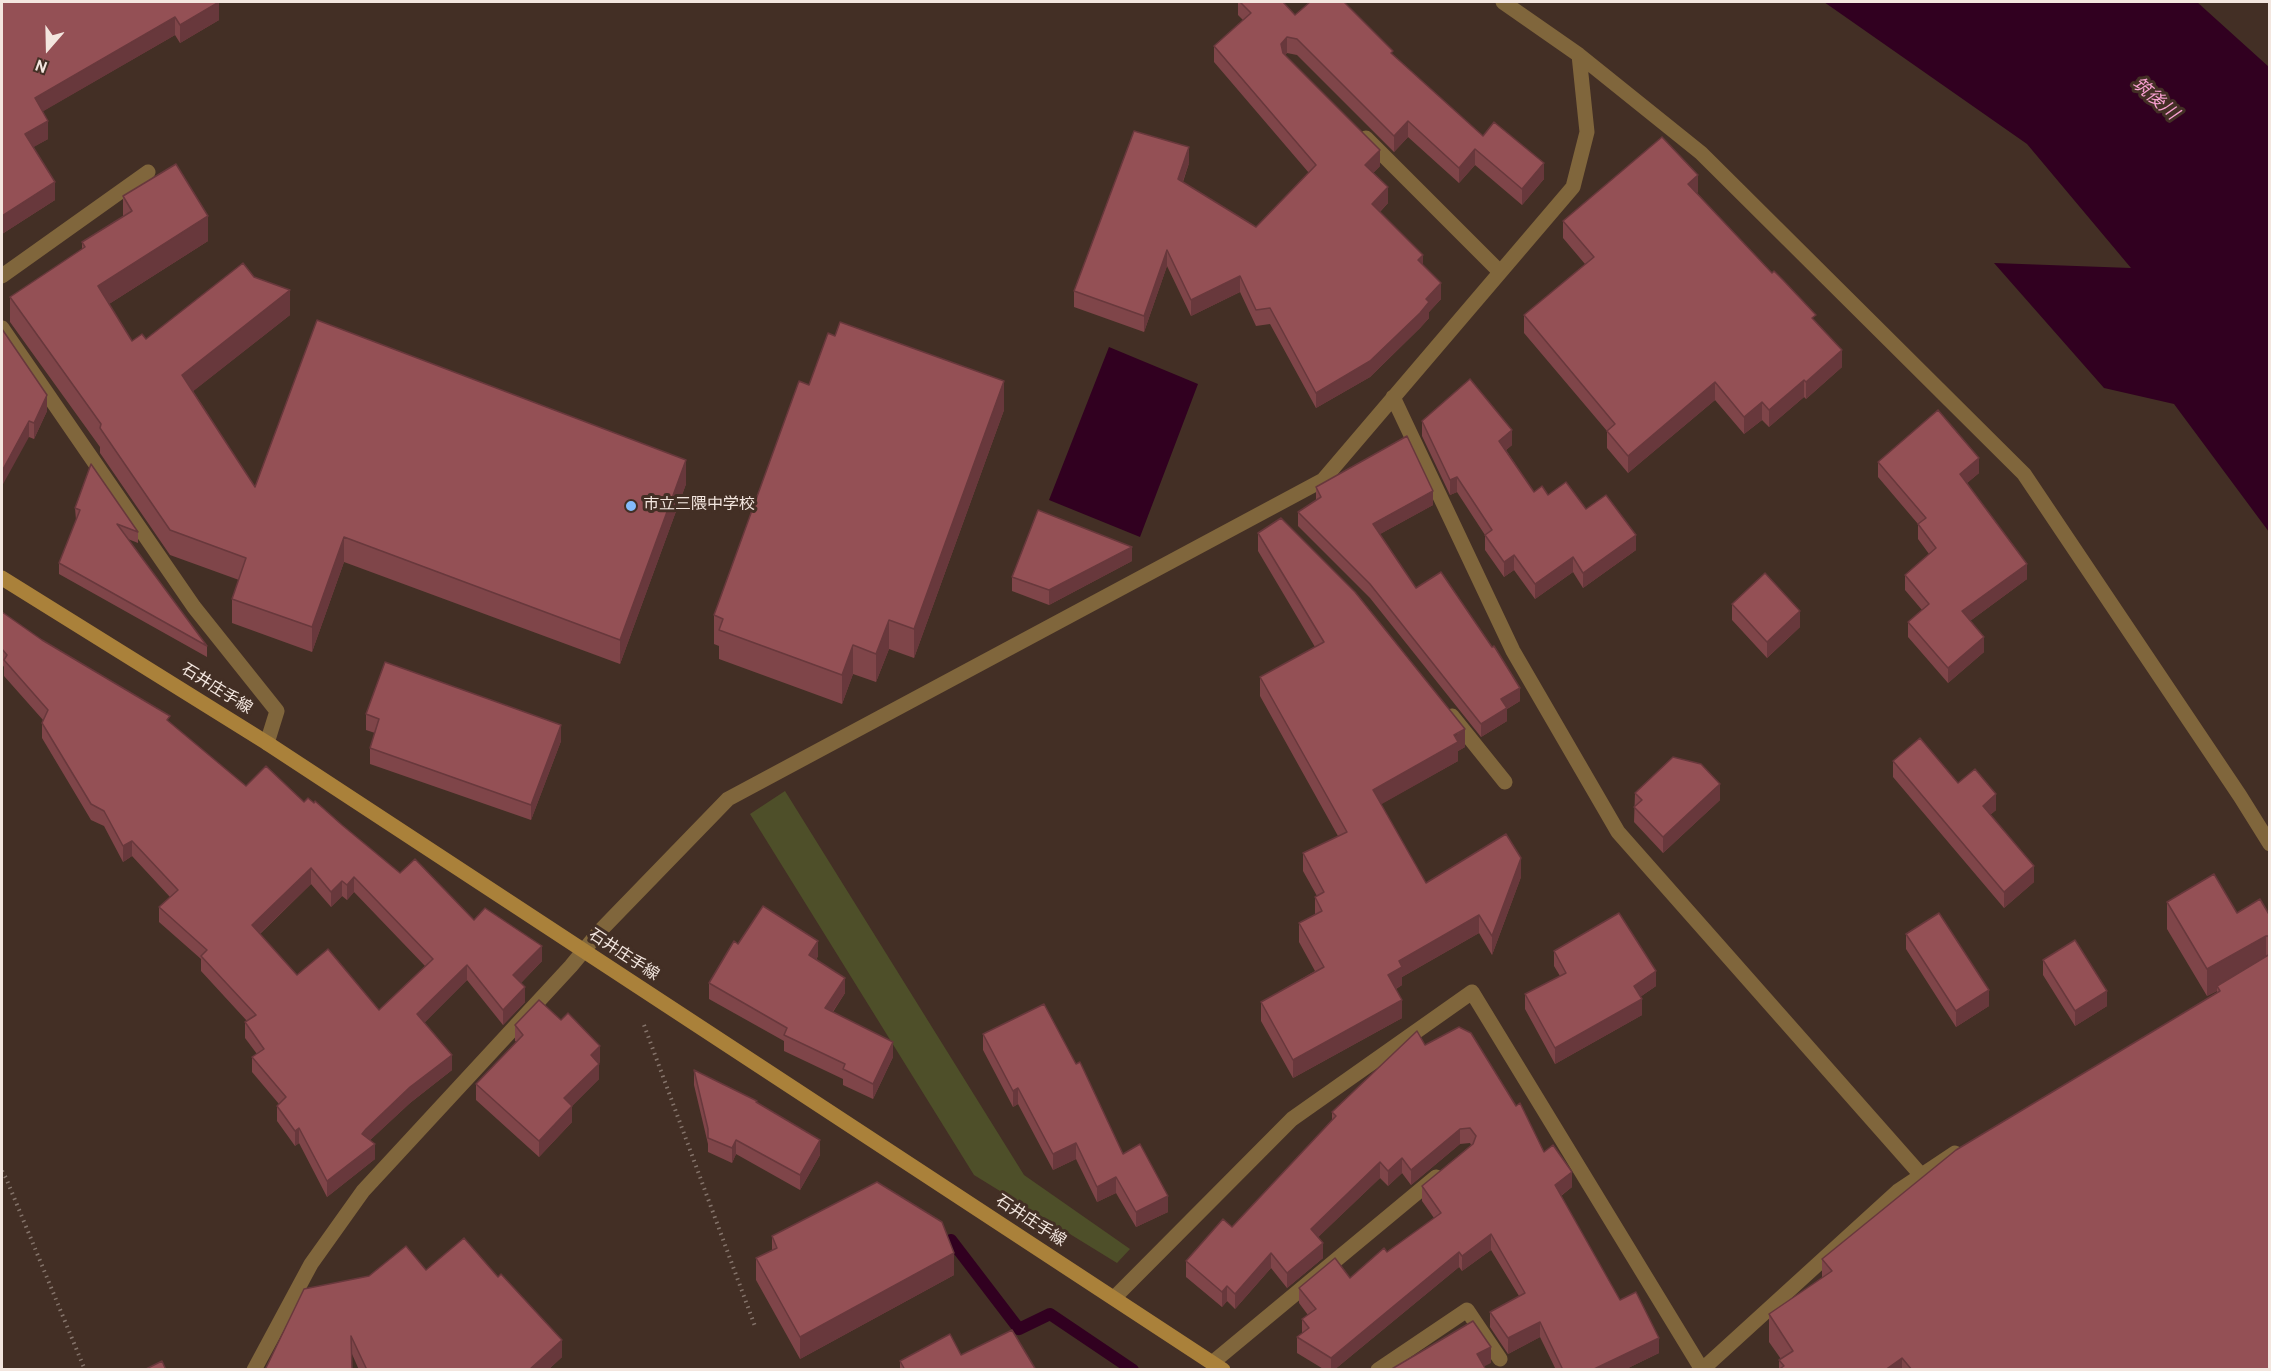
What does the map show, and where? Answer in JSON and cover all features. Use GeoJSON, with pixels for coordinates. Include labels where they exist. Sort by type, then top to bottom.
{"type":"FeatureCollection","features":[{"type":"Feature","properties":{"kind":"street"},"geometry":{"type":"LineString","coordinates":[[1503,2],[1579,55],[1701,153],[2024,474],[2234,786],[2270,844]]}},
{"type":"Feature","properties":{"kind":"street"},"geometry":{"type":"LineString","coordinates":[[254,1370],[311,1264],[363,1191],[599,932],[728,799],[1273,514],[1323,480],[1573,187],[1587,132],[1579,55]]}},
{"type":"Feature","properties":{"kind":"street"},"geometry":{"type":"LineString","coordinates":[[1357,129],[1500,272]]}},
{"type":"Feature","properties":{"kind":"street"},"geometry":{"type":"LineString","coordinates":[[2,276],[148,172]]}},
{"type":"Feature","properties":{"kind":"street"},"geometry":{"type":"LineString","coordinates":[[2,328],[194,607],[277,711],[267,743]]}},
{"type":"Feature","properties":{"kind":"street"},"geometry":{"type":"LineString","coordinates":[[1393,397],[1513,651],[1618,832],[1921,1175]]}},
{"type":"Feature","properties":{"kind":"street","name":"石井庄手線"},"geometry":{"type":"LineString","coordinates":[[2,578],[267,743],[1218,1366]]}},
{"type":"Feature","properties":{"kind":"street"},"geometry":{"type":"LineString","coordinates":[[1441,701],[1505,782]]}},
{"type":"Feature","properties":{"kind":"street"},"geometry":{"type":"LineString","coordinates":[[1114,1298],[1293,1119],[1472,992],[1700,1369],[1898,1191],[1968,1144]]}},
{"type":"Feature","properties":{"kind":"street"},"geometry":{"type":"LineString","coordinates":[[1218,1366],[1448,1167]]}},
{"type":"Feature","properties":{"kind":"street"},"geometry":{"type":"LineString","coordinates":[[1378,1370],[1467,1310],[1500,1359]]}},
{"type":"Feature","properties":{"kind":"path"},"geometry":{"type":"LineString","coordinates":[[643,1022],[756,1329]]}},
{"type":"Feature","properties":{"kind":"path"},"geometry":{"type":"LineString","coordinates":[[2,1171],[85,1370]]}},
{"type":"Feature","properties":{"kind":"green space"},"geometry":{"type":"Polygon","coordinates":[[[785,791],[1024,1175],[1130,1249],[1117,1263],[974,1175],[750,814],[785,791]]]}},
{"type":"Feature","properties":{"kind":"water","name":"筑後川"},"geometry":{"type":"Polygon","coordinates":[[[1824,2],[2197,2],[2269,67],[2269,532],[2174,404],[2104,388],[1994,263],[2131,268],[2027,144],[1824,2]]]}},
{"type":"Feature","properties":{"kind":"water"},"geometry":{"type":"Polygon","coordinates":[[[1109,347],[1198,384],[1140,537],[1049,500],[1109,347]]]}},
{"type":"Feature","properties":{"kind":"building"},"geometry":{"type":"Polygon","coordinates":[[[2,2],[219,2],[180,25],[175,17],[35,98],[48,121],[25,134],[55,182],[2,216],[2,2]]]}},
{"type":"Feature","properties":{"kind":"building"},"geometry":{"type":"Polygon","coordinates":[[[1240,2],[1283,2],[1295,15],[1310,2],[1344,2],[1393,51],[1391,53],[1483,136],[1494,122],[1544,163],[1522,189],[1475,149],[1459,168],[1408,121],[1394,136],[1297,39],[1287,37],[1281,44],[1283,53],[1380,150],[1365,165],[1388,187],[1372,204],[1423,255],[1418,260],[1441,283],[1426,299],[1429,302],[1420,313],[1370,361],[1316,393],[1270,308],[1256,310],[1240,276],[1191,300],[1167,250],[1144,316],[1074,291],[1134,131],[1189,147],[1178,179],[1256,227],[1316,165],[1214,46],[1251,13],[1240,2]]]}},
{"type":"Feature","properties":{"kind":"building"},"geometry":{"type":"Polygon","coordinates":[[[1662,137],[1698,175],[1688,184],[1772,273],[1774,271],[1816,315],[1812,318],[1842,350],[1806,382],[1804,380],[1769,410],[1762,402],[1744,417],[1715,382],[1628,456],[1607,431],[1615,424],[1524,315],[1594,257],[1563,221],[1662,137]]]}},
{"type":"Feature","properties":{"kind":"building"},"geometry":{"type":"Polygon","coordinates":[[[176,164],[208,216],[98,286],[132,341],[142,334],[146,339],[243,263],[254,277],[290,290],[182,375],[255,487],[317,320],[686,460],[620,640],[344,537],[312,627],[232,599],[246,558],[170,530],[100,428],[101,424],[10,297],[85,247],[82,242],[132,211],[123,196],[176,164]]]}},
{"type":"Feature","properties":{"kind":"building"},"geometry":{"type":"Polygon","coordinates":[[[840,322],[1004,381],[914,629],[889,620],[876,654],[853,645],[842,675],[719,630],[723,619],[714,615],[799,381],[809,385],[828,333],[835,336],[840,322]]]}},
{"type":"Feature","properties":{"kind":"building"},"geometry":{"type":"Polygon","coordinates":[[[2,329],[47,395],[34,423],[29,421],[2,471],[2,329]]]}},
{"type":"Feature","properties":{"kind":"building"},"geometry":{"type":"Polygon","coordinates":[[[1470,379],[1512,430],[1499,441],[1534,492],[1542,486],[1548,495],[1566,482],[1586,509],[1606,495],[1636,535],[1583,573],[1573,557],[1535,584],[1514,555],[1504,562],[1485,535],[1492,530],[1457,477],[1450,480],[1422,421],[1470,379]]]}},
{"type":"Feature","properties":{"kind":"building"},"geometry":{"type":"Polygon","coordinates":[[[1938,410],[1979,458],[1960,474],[2027,564],[1962,611],[1984,637],[1948,668],[1908,622],[1929,604],[1905,575],[1936,548],[1918,524],[1926,518],[1878,462],[1938,410]]]}},
{"type":"Feature","properties":{"kind":"building"},"geometry":{"type":"Polygon","coordinates":[[[1407,436],[1433,491],[1373,524],[1416,588],[1441,572],[1492,647],[1494,646],[1520,688],[1501,699],[1507,708],[1481,724],[1370,584],[1298,512],[1321,497],[1316,487],[1407,436]]]}},
{"type":"Feature","properties":{"kind":"building"},"geometry":{"type":"Polygon","coordinates":[[[91,464],[138,532],[117,524],[207,646],[59,563],[80,510],[75,508],[91,464]]]}},
{"type":"Feature","properties":{"kind":"building"},"geometry":{"type":"Polygon","coordinates":[[[1038,510],[1132,547],[1049,590],[1012,577],[1038,510]]]}},
{"type":"Feature","properties":{"kind":"building"},"geometry":{"type":"Polygon","coordinates":[[[1281,518],[1355,592],[1465,729],[1454,735],[1458,742],[1373,790],[1426,883],[1506,834],[1521,858],[1492,936],[1479,915],[1399,961],[1402,967],[1388,975],[1402,1000],[1293,1060],[1261,1002],[1324,967],[1299,923],[1322,911],[1315,897],[1324,892],[1303,853],[1347,832],[1260,677],[1324,642],[1258,533],[1281,518]]]}},
{"type":"Feature","properties":{"kind":"building"},"geometry":{"type":"Polygon","coordinates":[[[1765,573],[1800,611],[1767,642],[1732,604],[1765,573]]]}},
{"type":"Feature","properties":{"kind":"building"},"geometry":{"type":"Polygon","coordinates":[[[2,612],[42,640],[170,716],[167,720],[246,786],[266,766],[304,802],[308,798],[314,803],[315,801],[400,873],[415,859],[474,920],[485,908],[542,946],[513,975],[525,987],[503,1010],[467,965],[417,1014],[452,1055],[410,1087],[366,1129],[362,1134],[375,1144],[327,1181],[299,1128],[295,1131],[277,1106],[286,1097],[252,1057],[264,1049],[245,1022],[256,1015],[201,956],[207,950],[159,907],[178,890],[132,841],[123,846],[104,811],[91,804],[42,723],[48,710],[4,660],[7,655],[2,649],[2,612]],[[311,868],[252,925],[297,975],[328,949],[379,1010],[433,959],[354,877],[347,885],[342,881],[331,892],[311,868]]]}},
{"type":"Feature","properties":{"kind":"building"},"geometry":{"type":"Polygon","coordinates":[[[385,662],[561,725],[531,805],[370,748],[379,719],[366,714],[385,662]]]}},
{"type":"Feature","properties":{"kind":"building"},"geometry":{"type":"Polygon","coordinates":[[[1920,738],[1958,783],[1975,769],[1996,794],[1983,806],[2034,866],[2004,892],[1893,761],[1920,738]]]}},
{"type":"Feature","properties":{"kind":"building"},"geometry":{"type":"Polygon","coordinates":[[[1673,757],[1701,764],[1720,784],[1663,837],[1634,807],[1642,800],[1635,793],[1673,757]]]}},
{"type":"Feature","properties":{"kind":"building"},"geometry":{"type":"Polygon","coordinates":[[[2214,874],[2237,913],[2260,899],[2270,916],[2270,936],[2266,936],[2207,969],[2167,902],[2214,874]]]}},
{"type":"Feature","properties":{"kind":"building"},"geometry":{"type":"Polygon","coordinates":[[[763,906],[818,941],[809,955],[845,978],[825,1008],[893,1042],[873,1084],[843,1069],[845,1064],[784,1035],[787,1028],[709,983],[734,941],[738,944],[763,906]]]}},
{"type":"Feature","properties":{"kind":"building"},"geometry":{"type":"Polygon","coordinates":[[[1619,913],[1656,971],[1634,986],[1642,999],[1555,1048],[1525,994],[1566,973],[1554,951],[1619,913]]]}},
{"type":"Feature","properties":{"kind":"building"},"geometry":{"type":"Polygon","coordinates":[[[1939,913],[1989,990],[1956,1011],[1906,934],[1939,913]]]}},
{"type":"Feature","properties":{"kind":"building"},"geometry":{"type":"Polygon","coordinates":[[[2075,940],[2107,991],[2075,1011],[2043,960],[2075,940]]]}},
{"type":"Feature","properties":{"kind":"building"},"geometry":{"type":"Polygon","coordinates":[[[2270,954],[2270,1370],[1912,1370],[1902,1358],[1885,1370],[1778,1370],[1784,1366],[1779,1360],[1793,1351],[1769,1314],[1832,1271],[1822,1259],[1956,1150],[2220,991],[2217,986],[2270,954]]]}},
{"type":"Feature","properties":{"kind":"building"},"geometry":{"type":"Polygon","coordinates":[[[539,1000],[561,1020],[568,1013],[600,1046],[591,1055],[599,1064],[564,1098],[572,1106],[539,1141],[476,1084],[523,1035],[515,1025],[539,1000]]]}},
{"type":"Feature","properties":{"kind":"building"},"geometry":{"type":"Polygon","coordinates":[[[1044,1004],[1076,1064],[1080,1062],[1123,1154],[1140,1144],[1168,1196],[1136,1212],[1116,1177],[1097,1187],[1076,1143],[1053,1154],[1018,1088],[1013,1091],[983,1034],[1044,1004]]]}},
{"type":"Feature","properties":{"kind":"building"},"geometry":{"type":"Polygon","coordinates":[[[1459,1027],[1471,1033],[1516,1106],[1520,1103],[1544,1152],[1553,1145],[1572,1172],[1555,1185],[1620,1300],[1636,1292],[1659,1338],[1592,1370],[1563,1370],[1540,1322],[1508,1338],[1490,1312],[1525,1293],[1491,1234],[1462,1256],[1459,1252],[1331,1358],[1297,1337],[1309,1328],[1302,1319],[1316,1309],[1299,1288],[1335,1258],[1350,1278],[1384,1248],[1387,1252],[1441,1213],[1422,1186],[1473,1144],[1476,1136],[1470,1128],[1460,1129],[1411,1170],[1402,1158],[1388,1171],[1380,1162],[1311,1229],[1323,1243],[1287,1273],[1271,1253],[1235,1294],[1227,1286],[1222,1292],[1186,1261],[1223,1219],[1232,1227],[1336,1116],[1332,1112],[1417,1031],[1425,1045],[1459,1027]]]}},
{"type":"Feature","properties":{"kind":"building"},"geometry":{"type":"Polygon","coordinates":[[[694,1070],[757,1101],[820,1140],[800,1175],[736,1140],[732,1148],[708,1138],[708,1129],[694,1070]]]}},
{"type":"Feature","properties":{"kind":"building"},"geometry":{"type":"Polygon","coordinates":[[[877,1182],[942,1222],[954,1253],[800,1337],[756,1258],[777,1248],[772,1236],[877,1182]]]}},
{"type":"Feature","properties":{"kind":"building"},"geometry":{"type":"Polygon","coordinates":[[[464,1238],[498,1277],[501,1274],[562,1340],[529,1370],[367,1370],[351,1336],[352,1370],[265,1370],[304,1289],[369,1276],[406,1246],[426,1270],[464,1238]]]}},
{"type":"Feature","properties":{"kind":"building"},"geometry":{"type":"Polygon","coordinates":[[[1473,1321],[1491,1347],[1477,1354],[1486,1370],[1390,1370],[1473,1321]]]}},
{"type":"Feature","properties":{"kind":"building"},"geometry":{"type":"Polygon","coordinates":[[[1012,1330],[1036,1370],[905,1370],[900,1361],[950,1334],[961,1355],[1012,1330]]]}},
{"type":"Feature","properties":{"kind":"building"},"geometry":{"type":"Polygon","coordinates":[[[162,1361],[166,1370],[144,1370],[162,1361]]]}},
{"type":"Feature","properties":{"kind":"waterway"},"geometry":{"type":"LineString","coordinates":[[951,1240],[1019,1329],[1050,1314],[1133,1370]]}},
{"type":"Feature","properties":{"kind":"place","name":"市立三隈中学校"},"geometry":{"type":"Point","coordinates":[631,506]}}]}
